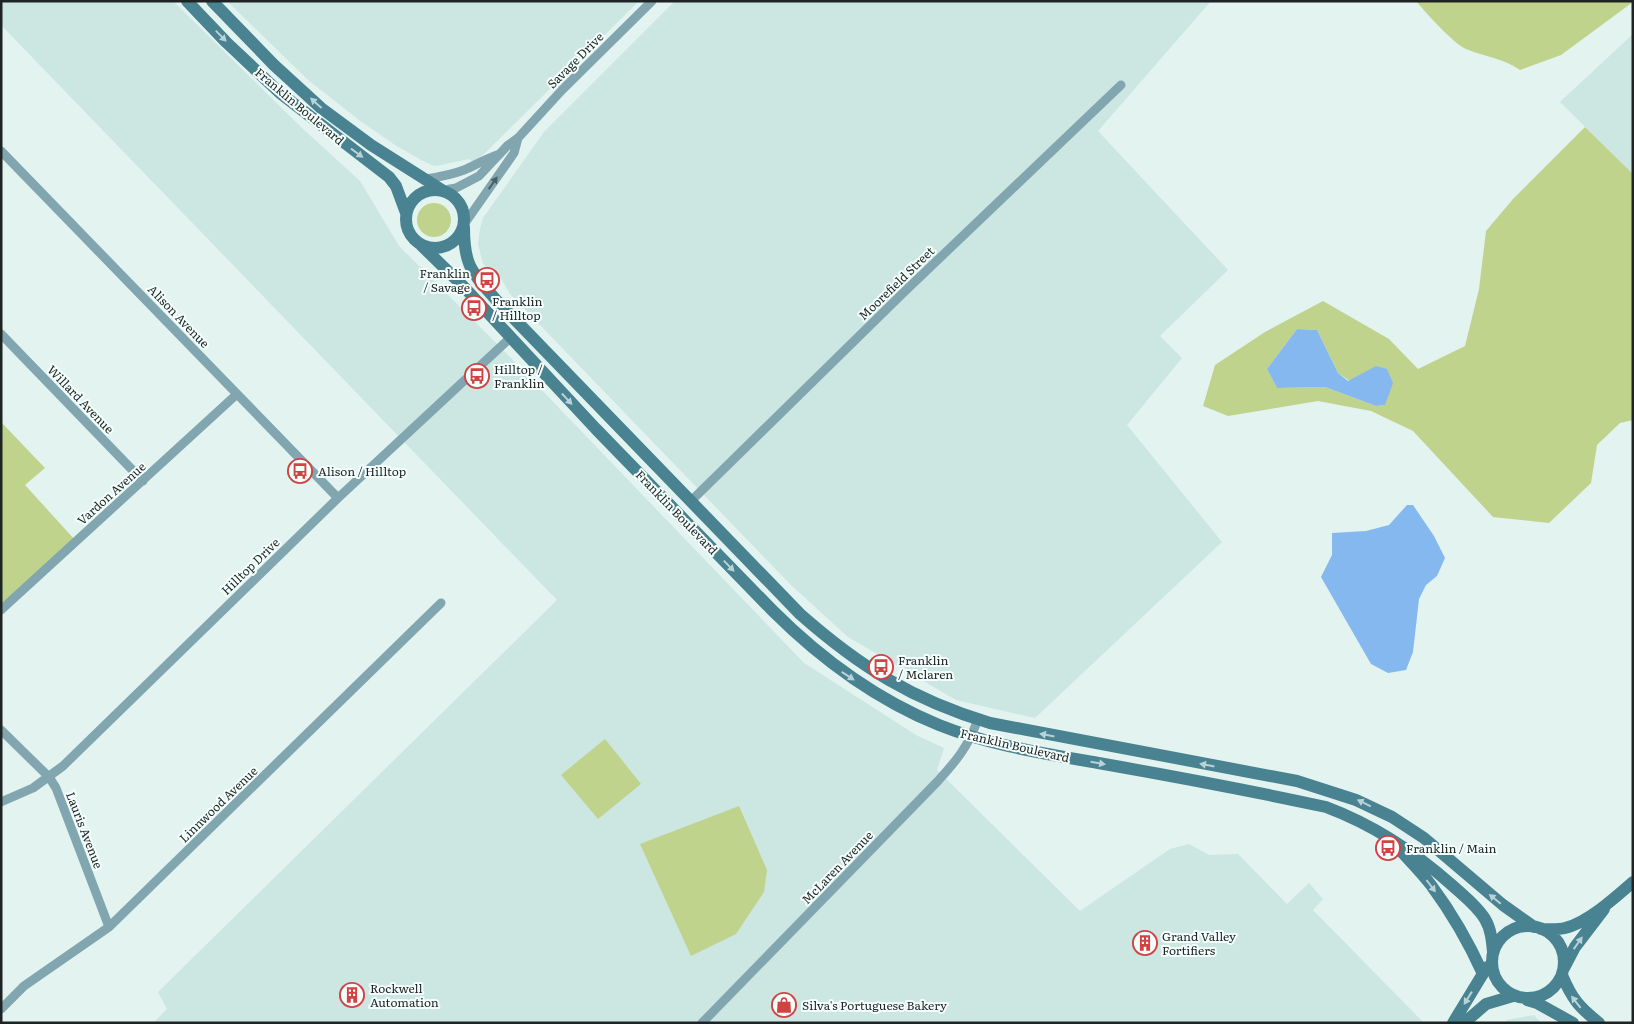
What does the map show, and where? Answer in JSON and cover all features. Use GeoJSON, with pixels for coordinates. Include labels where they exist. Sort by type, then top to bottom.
{"type":"FeatureCollection","features":[{"type":"Feature","properties":{"kind":"main road","name":"Franklin Boulevard"},"geometry":{"type":"LineString","coordinates":[[187,1],[226,42],[280,93],[389,177],[396,186],[406,213]]}},
{"type":"Feature","properties":{"kind":"main road","name":"Franklin Boulevard"},"geometry":{"type":"LineString","coordinates":[[212,1],[274,65],[321,108],[371,145],[444,190]]}},
{"type":"Feature","properties":{"kind":"main road"},"geometry":{"type":"LineString","coordinates":[[444,190],[457,200],[462,207],[465,225],[456,240],[448,246],[430,248],[421,246],[408,232],[406,213],[416,197],[424,192],[444,190]]}},
{"type":"Feature","properties":{"kind":"main road","name":"Franklin Boulevard"},"geometry":{"type":"LineString","coordinates":[[465,225],[464,248],[472,272],[497,301],[800,614],[830,640],[876,673],[919,697],[978,719],[1033,732],[1297,781],[1356,800],[1392,817],[1424,838],[1503,906],[1538,928]]}},
{"type":"Feature","properties":{"kind":"main road","name":"Franklin Boulevard"},"geometry":{"type":"LineString","coordinates":[[421,246],[463,286],[602,436],[801,639],[843,672],[877,694],[914,714],[972,737],[1039,752],[1326,807],[1352,817],[1388,836],[1424,861],[1480,911],[1486,920],[1491,934],[1493,956]]}},
{"type":"Feature","properties":{"kind":"main road"},"geometry":{"type":"LineString","coordinates":[[1388,836],[1436,892],[1483,974]]}},
{"type":"Feature","properties":{"kind":"main road"},"geometry":{"type":"LineString","coordinates":[[1453,1023],[1483,974],[1502,937],[1518,928],[1564,928],[1574,925],[1608,903],[1633,882]]}},
{"type":"Feature","properties":{"kind":"main road"},"geometry":{"type":"LineString","coordinates":[[1464,1023],[1486,1004],[1517,997],[1530,998],[1540,996],[1549,991],[1557,984],[1575,947],[1608,903]]}},
{"type":"Feature","properties":{"kind":"main road"},"geometry":{"type":"LineString","coordinates":[[1538,928],[1557,940],[1562,949],[1564,959],[1563,972],[1574,1000],[1599,1023]]}},
{"type":"Feature","properties":{"kind":"main road"},"geometry":{"type":"LineString","coordinates":[[1493,956],[1492,969],[1502,988],[1517,997],[1537,1003],[1573,1023]]}},
{"type":"Feature","properties":{"kind":"street","name":"Savage Drive"},"geometry":{"type":"LineString","coordinates":[[444,190],[456,188],[478,176],[507,146],[518,138],[562,90],[652,1]]}},
{"type":"Feature","properties":{"kind":"street","name":"Moorefield Street"},"geometry":{"type":"LineString","coordinates":[[691,501],[895,301],[1121,85]]}},
{"type":"Feature","properties":{"kind":"street","name":"Savage Drive"},"geometry":{"type":"LineString","coordinates":[[465,225],[514,153],[518,138]]}},
{"type":"Feature","properties":{"kind":"street","name":"Alison Avenue"},"geometry":{"type":"LineString","coordinates":[[1,151],[338,498]]}},
{"type":"Feature","properties":{"kind":"street"},"geometry":{"type":"LineString","coordinates":[[426,179],[464,170],[500,154]]}},
{"type":"Feature","properties":{"kind":"street","name":"Willard Avenue"},"geometry":{"type":"LineString","coordinates":[[1,334],[143,481]]}},
{"type":"Feature","properties":{"kind":"street","name":"Hilltop Drive"},"geometry":{"type":"LineString","coordinates":[[1,802],[49,778],[338,498],[510,338]]}},
{"type":"Feature","properties":{"kind":"street","name":"Vardon Avenue"},"geometry":{"type":"LineString","coordinates":[[1,610],[237,394]]}},
{"type":"Feature","properties":{"kind":"street","name":"Linnwood Avenue"},"geometry":{"type":"LineString","coordinates":[[1,1009],[24,986],[109,927],[440,603]]}},
{"type":"Feature","properties":{"kind":"street","name":"McLaren Avenue"},"geometry":{"type":"LineString","coordinates":[[702,1023],[938,782],[965,750],[978,719]]}},
{"type":"Feature","properties":{"kind":"street","name":"Lauris Avenue"},"geometry":{"type":"LineString","coordinates":[[1,730],[49,778],[56,788],[109,927]]}},
{"type":"Feature","properties":{"kind":"shaded area"},"geometry":{"type":"Polygon","coordinates":[[[1,1],[173,1],[303,129],[360,181],[399,246],[510,357],[804,663],[916,735],[944,748],[937,770],[1080,911],[1170,849],[1189,844],[1209,855],[1238,854],[1287,904],[1309,883],[1323,899],[1313,910],[1424,1023],[153,1023],[167,1009],[158,992],[557,600],[1,25],[1,1]]]}},
{"type":"Feature","properties":{"kind":"shaded area"},"geometry":{"type":"Polygon","coordinates":[[[227,1],[639,1],[483,155],[474,162],[469,159],[434,166],[395,145],[359,120],[307,79],[227,1]]]}},
{"type":"Feature","properties":{"kind":"shaded area"},"geometry":{"type":"Polygon","coordinates":[[[675,1],[1211,1],[1098,131],[1228,270],[1160,336],[1182,358],[1127,425],[1222,542],[1035,718],[956,700],[848,637],[791,585],[510,294],[502,280],[483,264],[478,244],[483,218],[544,132],[675,1]]]}},
{"type":"Feature","properties":{"kind":"shaded area"},"geometry":{"type":"Polygon","coordinates":[[[1633,34],[1633,174],[1560,102],[1633,34]]]}},
{"type":"Feature","properties":{"kind":"shaded area"},"geometry":{"type":"Polygon","coordinates":[[[1534,1015],[1541,1023],[1504,1023],[1507,1020],[1534,1015]]]}},
{"type":"Feature","properties":{"kind":"green space"},"geometry":{"type":"Polygon","coordinates":[[[1416,1],[1633,2],[1561,55],[1520,70],[1507,63],[1461,46],[1416,1]]]}},
{"type":"Feature","properties":{"kind":"green space"},"geometry":{"type":"Polygon","coordinates":[[[1585,127],[1633,174],[1633,420],[1620,423],[1597,445],[1591,483],[1549,523],[1493,517],[1413,431],[1371,411],[1318,401],[1228,416],[1203,406],[1215,365],[1265,332],[1323,301],[1389,339],[1418,369],[1465,346],[1479,289],[1486,231],[1513,199],[1585,127]],[[1297,329],[1267,369],[1277,388],[1325,387],[1376,406],[1385,405],[1338,373],[1317,330],[1297,329]]]}},
{"type":"Feature","properties":{"kind":"green space"},"geometry":{"type":"Polygon","coordinates":[[[434,203],[446,208],[451,220],[446,232],[434,237],[422,232],[417,220],[422,208],[434,203]]]}},
{"type":"Feature","properties":{"kind":"green space"},"geometry":{"type":"Polygon","coordinates":[[[1,422],[45,468],[25,485],[75,540],[1,612],[1,422]]]}},
{"type":"Feature","properties":{"kind":"green space"},"geometry":{"type":"Polygon","coordinates":[[[605,739],[641,784],[598,819],[561,775],[605,739]]]}},
{"type":"Feature","properties":{"kind":"green space"},"geometry":{"type":"Polygon","coordinates":[[[739,806],[767,870],[764,892],[736,934],[691,956],[640,844],[739,806]]]}},
{"type":"Feature","properties":{"kind":"water"},"geometry":{"type":"Polygon","coordinates":[[[1297,329],[1317,330],[1338,373],[1348,381],[1376,366],[1387,369],[1393,383],[1385,405],[1376,406],[1325,387],[1277,388],[1267,369],[1297,329]]]}},
{"type":"Feature","properties":{"kind":"water"},"geometry":{"type":"Polygon","coordinates":[[[1407,505],[1413,505],[1434,536],[1445,558],[1437,576],[1426,585],[1419,599],[1413,652],[1406,670],[1388,673],[1371,664],[1321,577],[1332,555],[1332,533],[1366,531],[1389,525],[1407,505]]]}},
{"type":"Feature","properties":{"kind":"place","name":"Franklin / Savage"},"geometry":{"type":"Point","coordinates":[487,280]}},
{"type":"Feature","properties":{"kind":"place","name":"Franklin / Hilltop"},"geometry":{"type":"Point","coordinates":[474,308]}},
{"type":"Feature","properties":{"kind":"place","name":"Hilltop / Franklin"},"geometry":{"type":"Point","coordinates":[477,376]}},
{"type":"Feature","properties":{"kind":"place","name":"Alison / Hilltop"},"geometry":{"type":"Point","coordinates":[300,471]}},
{"type":"Feature","properties":{"kind":"place","name":"Franklin / Mclaren"},"geometry":{"type":"Point","coordinates":[881,667]}},
{"type":"Feature","properties":{"kind":"place","name":"Franklin / Main"},"geometry":{"type":"Point","coordinates":[1388,848]}},
{"type":"Feature","properties":{"kind":"place","name":"Grand Valley Fortifiers"},"geometry":{"type":"Point","coordinates":[1145,943]}},
{"type":"Feature","properties":{"kind":"place","name":"Rockwell Automation"},"geometry":{"type":"Point","coordinates":[352,995]}},
{"type":"Feature","properties":{"kind":"place","name":"Silva's Portuguese Bakery"},"geometry":{"type":"Point","coordinates":[784,1005]}}]}
